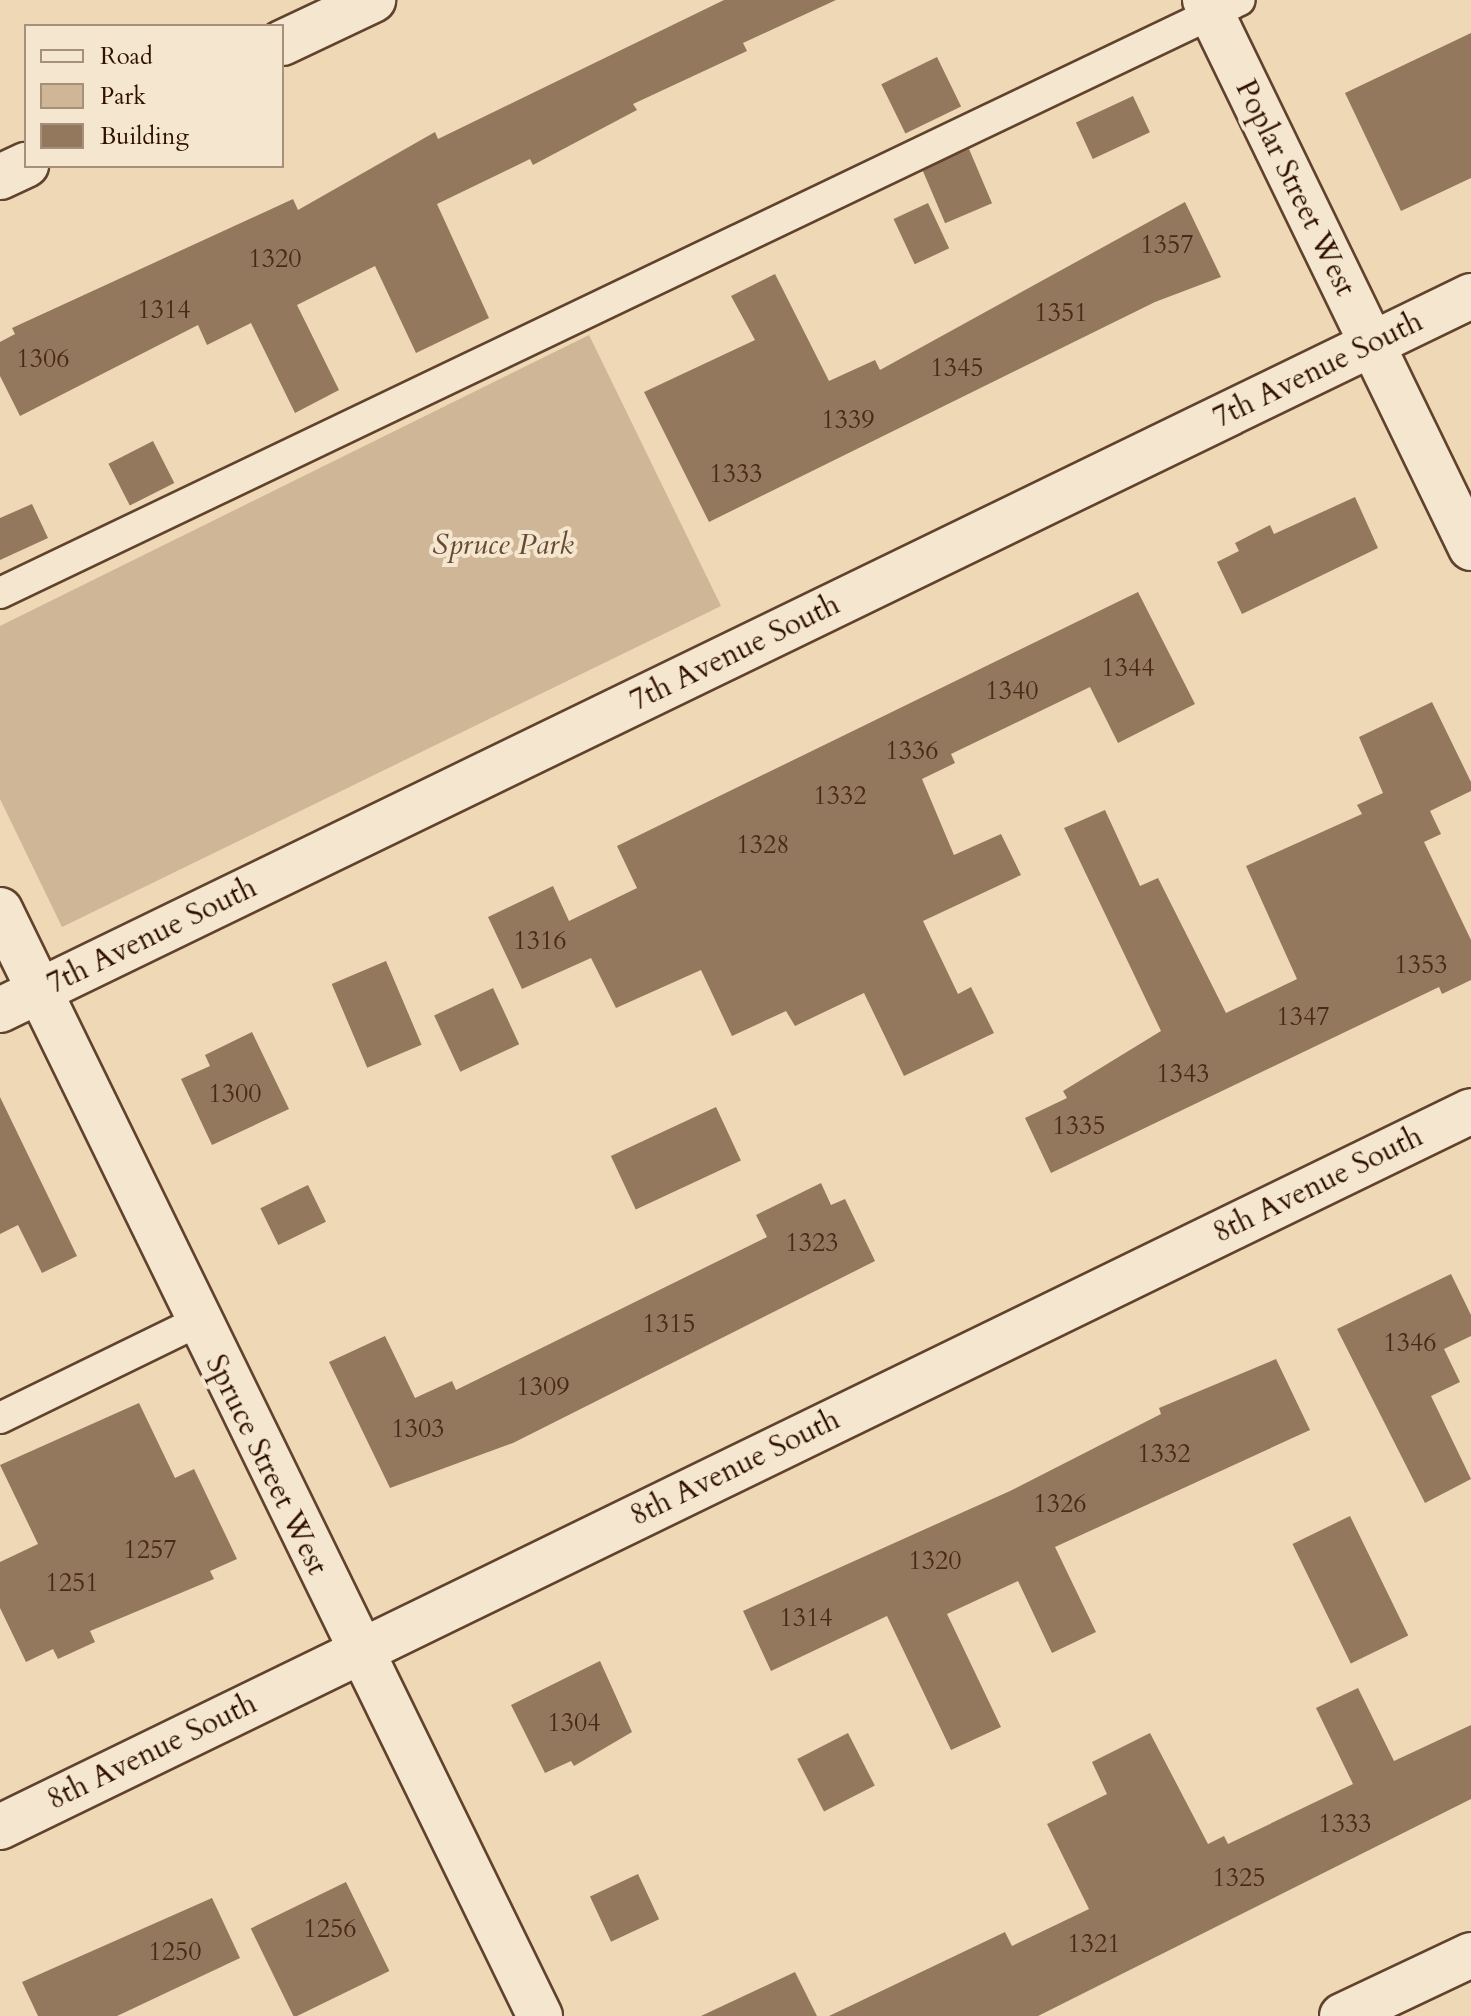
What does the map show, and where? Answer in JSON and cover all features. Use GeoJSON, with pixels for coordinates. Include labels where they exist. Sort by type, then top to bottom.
{"type":"FeatureCollection","features":[{"type":"Feature","properties":{"kind":"street"},"geometry":{"type":"LineString","coordinates":[[284,42],[373,0]]}},
{"type":"Feature","properties":{"kind":"street","name":"Poplar Street West"},"geometry":{"type":"LineString","coordinates":[[1219,5],[1371,344],[1471,548]]}},
{"type":"Feature","properties":{"kind":"street"},"geometry":{"type":"LineString","coordinates":[[0,177],[24,166]]}},
{"type":"Feature","properties":{"kind":"street","name":"7th Avenue South"},"geometry":{"type":"LineString","coordinates":[[19,1000],[1471,296]]}},
{"type":"Feature","properties":{"kind":"street","name":"Spruce Street West"},"geometry":{"type":"LineString","coordinates":[[0,910],[19,1000],[197,1322],[356,1651],[540,2016]]}},
{"type":"Feature","properties":{"kind":"street","name":"8th Avenue South"},"geometry":{"type":"LineString","coordinates":[[0,1827],[356,1651],[1471,1111]]}},
{"type":"Feature","properties":{"kind":"street"},"geometry":{"type":"LineString","coordinates":[[1342,2016],[1471,1955]]}},
{"type":"Feature","properties":{"kind":"lane"},"geometry":{"type":"LineString","coordinates":[[0,593],[1219,5]]}},
{"type":"Feature","properties":{"kind":"lane"},"geometry":{"type":"LineString","coordinates":[[0,1418],[197,1322]]}},
{"type":"Feature","properties":{"kind":"green space","name":"Spruce Park"},"geometry":{"type":"Polygon","coordinates":[[[589,335],[721,606],[62,927],[0,799],[0,626],[589,335]]]}},
{"type":"Feature","properties":{"kind":"building"},"geometry":{"type":"Polygon","coordinates":[[[724,0],[836,0],[743,43],[747,51],[633,104],[637,110],[533,165],[530,159],[437,204],[489,318],[416,353],[375,266],[297,305],[339,390],[295,413],[251,323],[207,345],[198,325],[20,416],[0,376],[0,342],[15,334],[12,328],[293,199],[298,210],[435,132],[438,139],[724,0]]]}},
{"type":"Feature","properties":{"kind":"building"},"geometry":{"type":"Polygon","coordinates":[[[1471,33],[1471,178],[1401,211],[1345,93],[1471,33]]]}},
{"type":"Feature","properties":{"kind":"building"},"geometry":{"type":"Polygon","coordinates":[[[937,57],[961,106],[905,134],[881,84],[937,57]]]}},
{"type":"Feature","properties":{"kind":"building"},"geometry":{"type":"Polygon","coordinates":[[[1133,96],[1150,132],[1093,159],[1076,123],[1133,96]]]}},
{"type":"Feature","properties":{"kind":"building"},"geometry":{"type":"Polygon","coordinates":[[[969,149],[992,203],[945,223],[922,169],[969,149]]]}},
{"type":"Feature","properties":{"kind":"building"},"geometry":{"type":"Polygon","coordinates":[[[1185,202],[1221,277],[1155,302],[709,522],[644,392],[755,340],[731,296],[775,274],[829,381],[875,360],[880,370],[1185,202]]]}},
{"type":"Feature","properties":{"kind":"building"},"geometry":{"type":"Polygon","coordinates":[[[928,203],[949,248],[915,264],[894,219],[928,203]]]}},
{"type":"Feature","properties":{"kind":"building"},"geometry":{"type":"Polygon","coordinates":[[[153,441],[174,483],[130,506],[108,464],[153,441]]]}},
{"type":"Feature","properties":{"kind":"building"},"geometry":{"type":"Polygon","coordinates":[[[1355,497],[1378,548],[1242,614],[1217,562],[1239,551],[1235,543],[1270,525],[1274,534],[1355,497]]]}},
{"type":"Feature","properties":{"kind":"building"},"geometry":{"type":"Polygon","coordinates":[[[32,504],[48,538],[0,560],[0,518],[32,504]]]}},
{"type":"Feature","properties":{"kind":"building"},"geometry":{"type":"Polygon","coordinates":[[[1138,592],[1195,704],[1118,743],[1090,687],[951,754],[955,763],[922,779],[954,855],[1001,834],[1021,875],[923,921],[958,994],[971,987],[994,1033],[904,1076],[864,993],[795,1026],[786,1011],[732,1036],[701,970],[616,1008],[591,958],[522,989],[488,917],[553,886],[569,921],[637,888],[617,846],[1138,592]]]}},
{"type":"Feature","properties":{"kind":"building"},"geometry":{"type":"Polygon","coordinates":[[[1432,702],[1471,782],[1471,791],[1430,811],[1441,834],[1424,842],[1471,940],[1471,980],[1442,994],[1439,987],[1051,1173],[1025,1118],[1067,1098],[1063,1091],[1161,1031],[1064,828],[1105,810],[1140,886],[1158,878],[1226,1013],[1297,979],[1246,866],[1362,814],[1357,805],[1383,793],[1359,737],[1432,702]]]}},
{"type":"Feature","properties":{"kind":"building"},"geometry":{"type":"Polygon","coordinates":[[[386,961],[422,1045],[367,1068],[332,984],[386,961]]]}},
{"type":"Feature","properties":{"kind":"building"},"geometry":{"type":"Polygon","coordinates":[[[493,988],[519,1044],[460,1072],[434,1015],[493,988]]]}},
{"type":"Feature","properties":{"kind":"building"},"geometry":{"type":"Polygon","coordinates":[[[252,1032],[289,1109],[212,1145],[181,1079],[210,1066],[205,1055],[252,1032]]]}},
{"type":"Feature","properties":{"kind":"building"},"geometry":{"type":"Polygon","coordinates":[[[0,1097],[77,1256],[42,1273],[18,1225],[0,1234],[0,1097]]]}},
{"type":"Feature","properties":{"kind":"building"},"geometry":{"type":"Polygon","coordinates":[[[716,1107],[741,1160],[636,1209],[611,1156],[716,1107]]]}},
{"type":"Feature","properties":{"kind":"building"},"geometry":{"type":"Polygon","coordinates":[[[821,1183],[831,1205],[845,1199],[875,1261],[513,1443],[390,1488],[329,1362],[385,1336],[415,1398],[452,1381],[456,1390],[767,1237],[756,1215],[821,1183]]]}},
{"type":"Feature","properties":{"kind":"building"},"geometry":{"type":"Polygon","coordinates":[[[308,1185],[326,1222],[278,1245],[260,1208],[308,1185]]]}},
{"type":"Feature","properties":{"kind":"building"},"geometry":{"type":"Polygon","coordinates":[[[1451,1274],[1471,1315],[1471,1336],[1444,1349],[1460,1382],[1431,1396],[1471,1479],[1425,1503],[1337,1329],[1451,1274]]]}},
{"type":"Feature","properties":{"kind":"building"},"geometry":{"type":"Polygon","coordinates":[[[1276,1359],[1310,1430],[1055,1547],[1096,1632],[1052,1653],[1018,1581],[947,1614],[1001,1727],[951,1750],[887,1616],[771,1671],[743,1611],[1010,1491],[1161,1414],[1159,1408],[1276,1359]]]}},
{"type":"Feature","properties":{"kind":"building"},"geometry":{"type":"Polygon","coordinates":[[[139,1403],[175,1478],[194,1469],[237,1559],[210,1571],[214,1579],[90,1631],[95,1642],[58,1659],[53,1649],[26,1662],[0,1608],[0,1562],[38,1544],[0,1465],[139,1403]]]}},
{"type":"Feature","properties":{"kind":"building"},"geometry":{"type":"Polygon","coordinates":[[[1350,1516],[1408,1636],[1351,1664],[1292,1544],[1350,1516]]]}},
{"type":"Feature","properties":{"kind":"building"},"geometry":{"type":"Polygon","coordinates":[[[600,1661],[632,1732],[574,1766],[571,1761],[545,1773],[511,1705],[600,1661]]]}},
{"type":"Feature","properties":{"kind":"building"},"geometry":{"type":"Polygon","coordinates":[[[1358,1688],[1394,1761],[1471,1725],[1471,1799],[1038,2016],[829,2016],[1005,1932],[1012,1946],[1089,1909],[1047,1824],[1107,1794],[1092,1762],[1150,1733],[1208,1844],[1224,1836],[1228,1844],[1353,1784],[1316,1708],[1358,1688]]]}},
{"type":"Feature","properties":{"kind":"building"},"geometry":{"type":"Polygon","coordinates":[[[848,1733],[875,1786],[824,1811],[797,1759],[848,1733]]]}},
{"type":"Feature","properties":{"kind":"building"},"geometry":{"type":"Polygon","coordinates":[[[638,1874],[659,1919],[611,1942],[590,1896],[638,1874]]]}},
{"type":"Feature","properties":{"kind":"building"},"geometry":{"type":"Polygon","coordinates":[[[346,1882],[389,1971],[293,2016],[251,1928],[346,1882]]]}},
{"type":"Feature","properties":{"kind":"building"},"geometry":{"type":"Polygon","coordinates":[[[212,1898],[240,1958],[117,2016],[38,2016],[22,1982],[212,1898]]]}},
{"type":"Feature","properties":{"kind":"building"},"geometry":{"type":"Polygon","coordinates":[[[795,1972],[817,2016],[701,2016],[795,1972]]]}}]}
